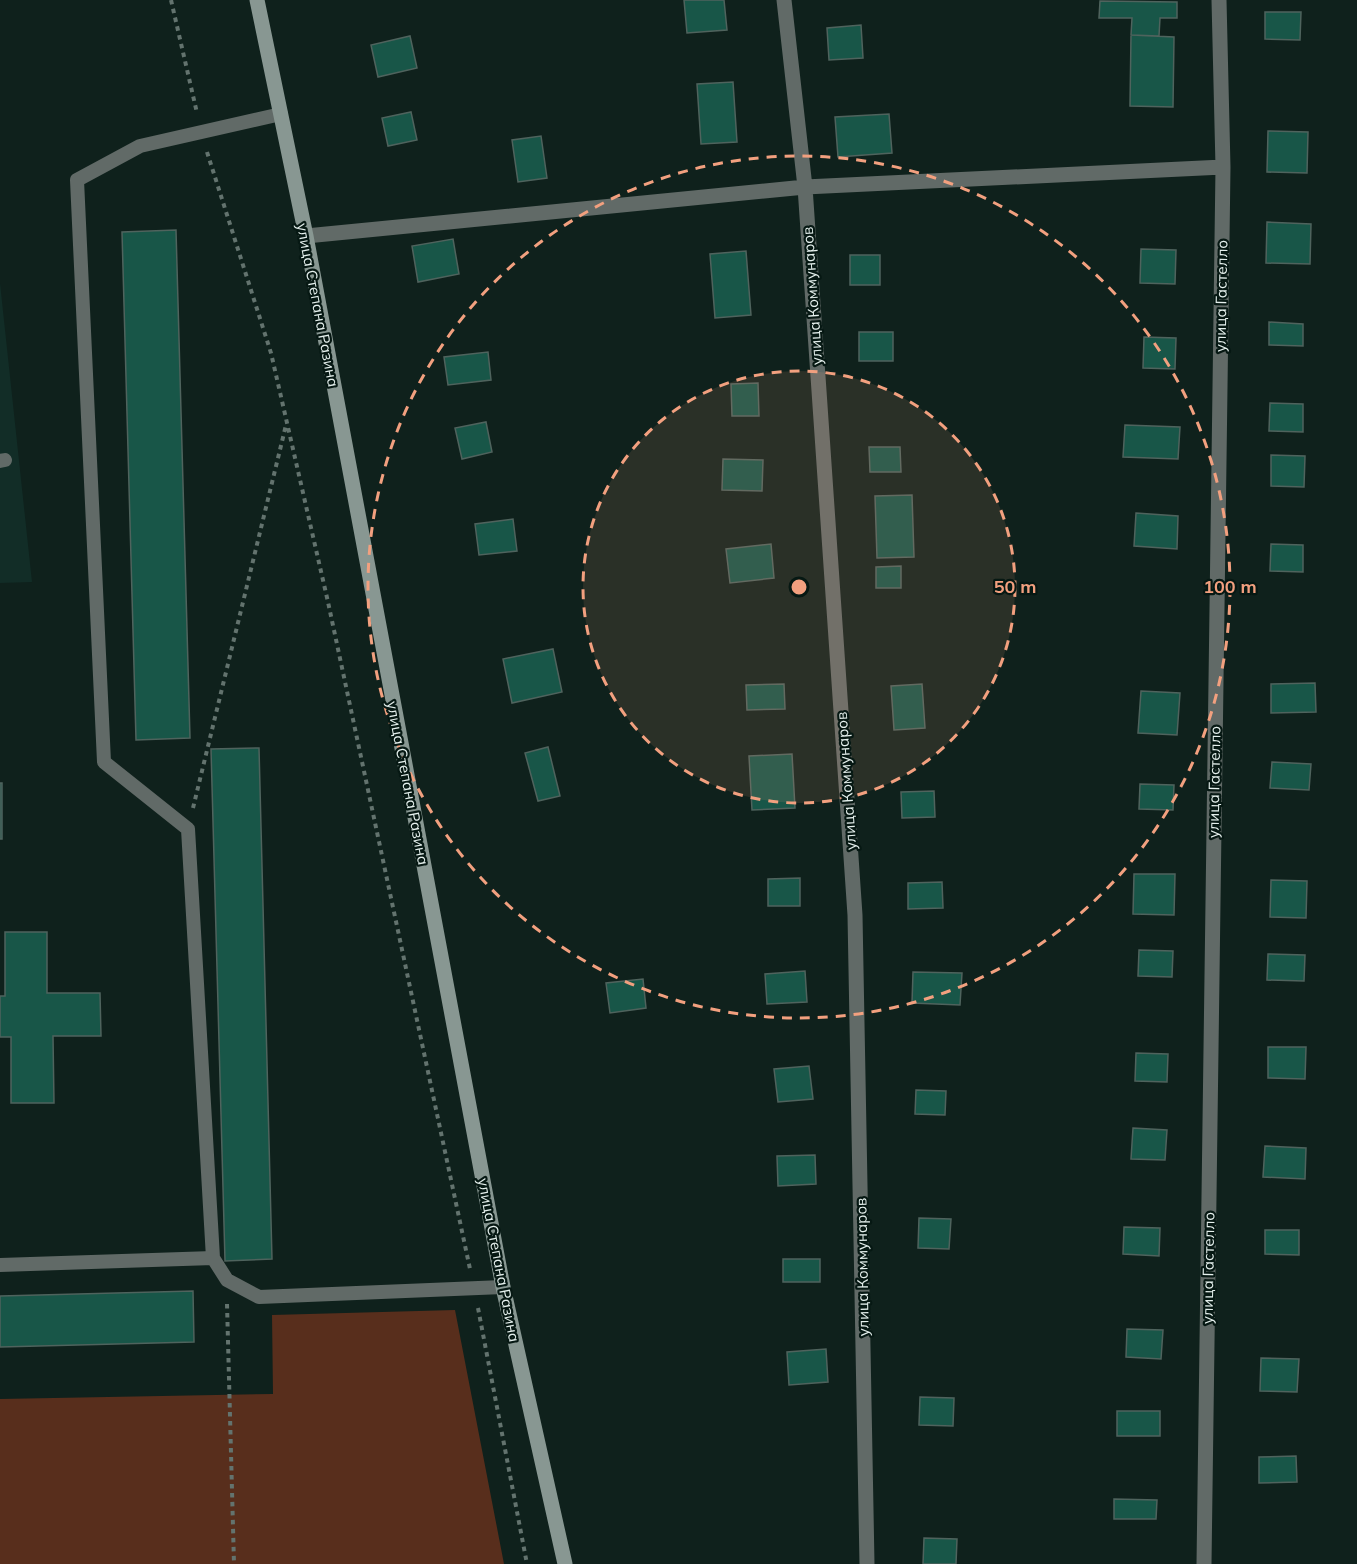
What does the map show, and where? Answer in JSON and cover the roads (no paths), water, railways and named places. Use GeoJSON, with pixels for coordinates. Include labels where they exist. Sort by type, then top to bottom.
{"type":"FeatureCollection","features":[{"type":"Feature","properties":{"kind":"main road","name":"улица Степана Разина"},"geometry":{"type":"LineString","coordinates":[[257,0],[306,236],[503,1287],[566,1564]]}},
{"type":"Feature","properties":{"kind":"street","name":"улица Коммунаров"},"geometry":{"type":"LineString","coordinates":[[784,0],[805,187],[855,915],[867,1564]]}},
{"type":"Feature","properties":{"kind":"street","name":"улица Гастелло"},"geometry":{"type":"LineString","coordinates":[[1204,1564],[1222,166],[1219,0]]}},
{"type":"Feature","properties":{"kind":"street"},"geometry":{"type":"LineString","coordinates":[[306,236],[805,187],[1222,166]]}},
{"type":"Feature","properties":{"kind":"lane"},"geometry":{"type":"LineString","coordinates":[[281,114],[140,146],[77,180],[104,762],[188,829],[213,1258],[226,1280],[259,1297],[503,1287]]}},
{"type":"Feature","properties":{"kind":"lane"},"geometry":{"type":"LineString","coordinates":[[0,1265],[213,1258]]}}]}
